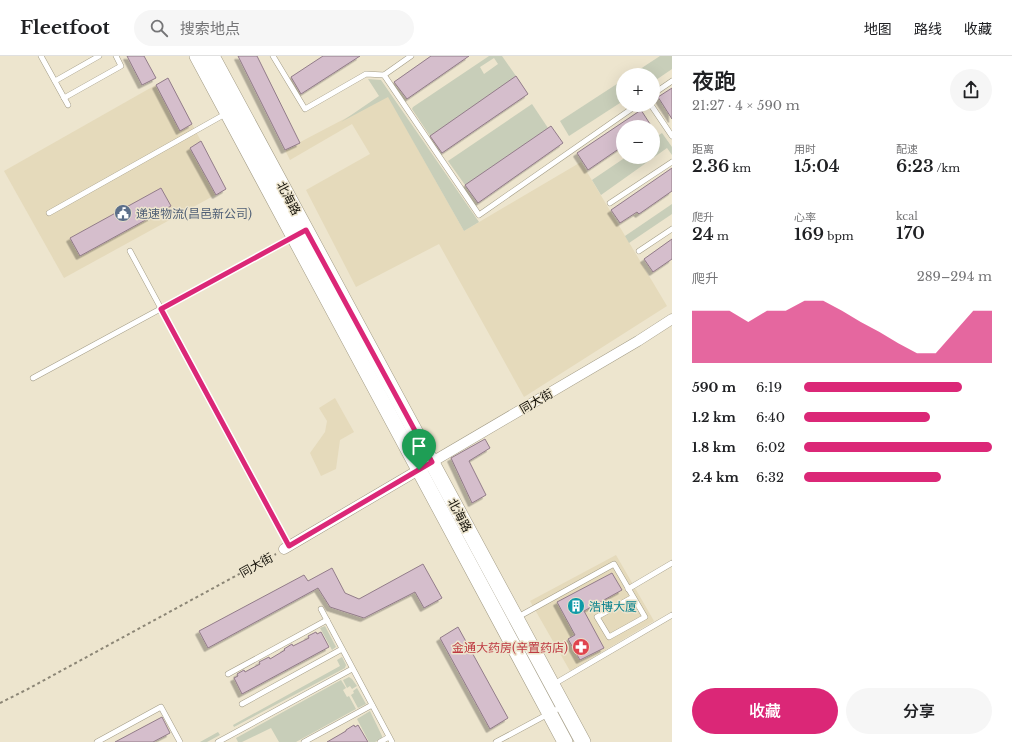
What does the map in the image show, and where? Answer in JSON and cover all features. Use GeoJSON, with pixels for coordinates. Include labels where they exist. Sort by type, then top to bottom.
{"type":"FeatureCollection","features":[{"type":"Feature","properties":{"kind":"main road","name":"北海路"},"geometry":{"type":"LineString","coordinates":[[204,57],[227,113],[300,233]]}},
{"type":"Feature","properties":{"kind":"main road","name":"北海路"},"geometry":{"type":"LineString","coordinates":[[204,57],[425,466],[565,742]]}},
{"type":"Feature","properties":{"kind":"main road","name":"北海路"},"geometry":{"type":"LineString","coordinates":[[425,466],[516,618],[583,742]]}},
{"type":"Feature","properties":{"kind":"street","name":"同大街"},"geometry":{"type":"LineString","coordinates":[[287,548],[638,341],[672,319]]}},
{"type":"Feature","properties":{"kind":"lane"},"geometry":{"type":"LineString","coordinates":[[41,56],[68,105]]}},
{"type":"Feature","properties":{"kind":"lane"},"geometry":{"type":"LineString","coordinates":[[55,81],[99,56]]}},
{"type":"Feature","properties":{"kind":"lane"},"geometry":{"type":"LineString","coordinates":[[64,98],[121,66],[116,56]]}},
{"type":"Feature","properties":{"kind":"lane"},"geometry":{"type":"LineString","coordinates":[[273,56],[305,109],[366,74],[384,75],[411,56]]}},
{"type":"Feature","properties":{"kind":"lane"},"geometry":{"type":"LineString","coordinates":[[384,75],[479,215],[627,112]]}},
{"type":"Feature","properties":{"kind":"lane"},"geometry":{"type":"LineString","coordinates":[[660,90],[672,82]]}},
{"type":"Feature","properties":{"kind":"lane"},"geometry":{"type":"LineString","coordinates":[[656,112],[672,136]]}},
{"type":"Feature","properties":{"kind":"lane"},"geometry":{"type":"LineString","coordinates":[[49,213],[227,113]]}},
{"type":"Feature","properties":{"kind":"lane"},"geometry":{"type":"LineString","coordinates":[[610,203],[672,162]]}},
{"type":"Feature","properties":{"kind":"lane"},"geometry":{"type":"LineString","coordinates":[[639,251],[672,229]]}},
{"type":"Feature","properties":{"kind":"lane"},"geometry":{"type":"LineString","coordinates":[[33,378],[300,233]]}},
{"type":"Feature","properties":{"kind":"lane"},"geometry":{"type":"LineString","coordinates":[[130,251],[287,548]]}},
{"type":"Feature","properties":{"kind":"lane"},"geometry":{"type":"LineString","coordinates":[[628,589],[672,563]]}},
{"type":"Feature","properties":{"kind":"lane"},"geometry":{"type":"LineString","coordinates":[[516,618],[614,564],[645,617],[609,637],[598,617],[632,597]]}},
{"type":"Feature","properties":{"kind":"lane"},"geometry":{"type":"LineString","coordinates":[[321,609],[391,740],[380,742]]}},
{"type":"Feature","properties":{"kind":"lane"},"geometry":{"type":"LineString","coordinates":[[552,685],[672,615]]}},
{"type":"Feature","properties":{"kind":"lane"},"geometry":{"type":"LineString","coordinates":[[228,674],[327,620]]}},
{"type":"Feature","properties":{"kind":"lane"},"geometry":{"type":"LineString","coordinates":[[242,704],[342,649]]}},
{"type":"Feature","properties":{"kind":"lane"},"geometry":{"type":"LineString","coordinates":[[218,742],[352,669]]}},
{"type":"Feature","properties":{"kind":"lane"},"geometry":{"type":"LineString","coordinates":[[304,742],[372,705]]}},
{"type":"Feature","properties":{"kind":"lane"},"geometry":{"type":"LineString","coordinates":[[496,742],[563,706]]}},
{"type":"Feature","properties":{"kind":"lane"},"geometry":{"type":"LineString","coordinates":[[97,742],[161,708],[177,741]]}},
{"type":"Feature","properties":{"kind":"path","name":"同大街"},"geometry":{"type":"LineString","coordinates":[[0,703],[287,548]]}},
{"type":"Feature","properties":{"kind":"shaded area"},"geometry":{"type":"Polygon","coordinates":[[[168,78],[226,189],[64,278],[4,171],[168,78]]]}},
{"type":"Feature","properties":{"kind":"shaded area"},"geometry":{"type":"Polygon","coordinates":[[[388,96],[464,231],[581,162],[667,306],[524,397],[439,244],[356,287],[306,190],[370,154],[352,124],[290,160],[285,150],[388,96]]]}},
{"type":"Feature","properties":{"kind":"shaded area"},"geometry":{"type":"Polygon","coordinates":[[[335,398],[354,432],[340,440],[336,469],[321,476],[310,453],[325,432],[327,421],[319,408],[335,398]]]}},
{"type":"Feature","properties":{"kind":"shaded area"},"geometry":{"type":"Polygon","coordinates":[[[616,555],[654,621],[570,671],[530,601],[616,555]]]}},
{"type":"Feature","properties":{"kind":"green space"},"geometry":{"type":"Polygon","coordinates":[[[489,56],[502,56],[516,76],[430,136],[412,109],[489,56]],[[494,58],[480,67],[484,74],[498,64],[494,58]]]}},
{"type":"Feature","properties":{"kind":"green space"},"geometry":{"type":"Polygon","coordinates":[[[660,56],[672,56],[672,69],[660,77],[660,68],[642,68],[660,56]]]}},
{"type":"Feature","properties":{"kind":"green space"},"geometry":{"type":"Polygon","coordinates":[[[368,79],[381,80],[479,222],[464,231],[388,97],[341,122],[379,96],[368,79]]]}},
{"type":"Feature","properties":{"kind":"green space"},"geometry":{"type":"Polygon","coordinates":[[[616,85],[616,106],[569,136],[560,121],[616,85]]]}},
{"type":"Feature","properties":{"kind":"green space"},"geometry":{"type":"Polygon","coordinates":[[[532,104],[548,128],[465,185],[448,161],[532,104]]]}},
{"type":"Feature","properties":{"kind":"green space"},"geometry":{"type":"Polygon","coordinates":[[[662,133],[672,147],[672,155],[667,148],[660,153],[660,134],[662,133]]]}},
{"type":"Feature","properties":{"kind":"green space"},"geometry":{"type":"Polygon","coordinates":[[[616,164],[645,164],[601,195],[592,180],[616,164]]]}},
{"type":"Feature","properties":{"kind":"green space"},"geometry":{"type":"Polygon","coordinates":[[[672,204],[672,214],[629,243],[625,236],[672,204]]]}},
{"type":"Feature","properties":{"kind":"green space"},"geometry":{"type":"Polygon","coordinates":[[[325,626],[336,647],[332,650],[320,628],[325,626]]]}},
{"type":"Feature","properties":{"kind":"green space"},"geometry":{"type":"Polygon","coordinates":[[[342,657],[346,665],[345,668],[234,727],[233,725],[340,666],[337,660],[342,657]]]}},
{"type":"Feature","properties":{"kind":"green space"},"geometry":{"type":"Polygon","coordinates":[[[349,677],[357,686],[352,689],[350,686],[347,688],[343,680],[349,677]]]}},
{"type":"Feature","properties":{"kind":"green space"},"geometry":{"type":"Polygon","coordinates":[[[341,680],[346,688],[343,690],[347,697],[349,696],[356,709],[296,742],[279,742],[271,728],[242,742],[238,742],[236,738],[341,680]]]}},
{"type":"Feature","properties":{"kind":"green space"},"geometry":{"type":"Polygon","coordinates":[[[357,688],[366,704],[358,708],[351,695],[357,688]]]}},
{"type":"Feature","properties":{"kind":"green space"},"geometry":{"type":"Polygon","coordinates":[[[370,711],[382,736],[382,738],[375,742],[369,742],[357,719],[370,711]]]}},
{"type":"Feature","properties":{"kind":"green space"},"geometry":{"type":"Polygon","coordinates":[[[218,732],[220,735],[207,742],[200,742],[218,732]]]}},
{"type":"Feature","properties":{"kind":"building"},"geometry":{"type":"Polygon","coordinates":[[[127,56],[144,56],[156,78],[142,85],[127,56]]]}},
{"type":"Feature","properties":{"kind":"building"},"geometry":{"type":"Polygon","coordinates":[[[238,56],[257,56],[300,143],[285,150],[238,56]]]}},
{"type":"Feature","properties":{"kind":"building"},"geometry":{"type":"Polygon","coordinates":[[[323,56],[360,56],[301,94],[291,77],[323,56]]]}},
{"type":"Feature","properties":{"kind":"building"},"geometry":{"type":"Polygon","coordinates":[[[431,56],[469,56],[407,99],[394,82],[431,56]]]}},
{"type":"Feature","properties":{"kind":"building"},"geometry":{"type":"Polygon","coordinates":[[[516,76],[528,94],[442,153],[430,136],[516,76]]]}},
{"type":"Feature","properties":{"kind":"building"},"geometry":{"type":"Polygon","coordinates":[[[168,78],[192,124],[180,131],[156,85],[168,78]]]}},
{"type":"Feature","properties":{"kind":"building"},"geometry":{"type":"Polygon","coordinates":[[[672,88],[672,119],[660,100],[660,96],[672,88]]]}},
{"type":"Feature","properties":{"kind":"building"},"geometry":{"type":"Polygon","coordinates":[[[638,112],[642,112],[647,120],[626,120],[638,112]]]}},
{"type":"Feature","properties":{"kind":"building"},"geometry":{"type":"Polygon","coordinates":[[[551,126],[563,143],[478,203],[465,185],[551,126]]]}},
{"type":"Feature","properties":{"kind":"building"},"geometry":{"type":"Polygon","coordinates":[[[616,127],[616,151],[588,170],[577,153],[616,127]]]}},
{"type":"Feature","properties":{"kind":"building"},"geometry":{"type":"Polygon","coordinates":[[[201,141],[226,189],[216,195],[190,148],[201,141]]]}},
{"type":"Feature","properties":{"kind":"building"},"geometry":{"type":"Polygon","coordinates":[[[672,168],[672,191],[639,214],[637,212],[620,223],[611,210],[672,168]]]}},
{"type":"Feature","properties":{"kind":"building"},"geometry":{"type":"Polygon","coordinates":[[[161,188],[171,206],[80,256],[70,238],[161,188]]]}},
{"type":"Feature","properties":{"kind":"building"},"geometry":{"type":"Polygon","coordinates":[[[672,239],[672,259],[653,272],[644,259],[672,239]]]}},
{"type":"Feature","properties":{"kind":"building"},"geometry":{"type":"Polygon","coordinates":[[[485,439],[490,448],[469,461],[486,495],[472,503],[451,458],[485,439]]]}},
{"type":"Feature","properties":{"kind":"building"},"geometry":{"type":"Polygon","coordinates":[[[423,564],[442,598],[424,608],[415,592],[364,618],[330,607],[318,588],[208,648],[199,631],[304,575],[308,581],[332,568],[345,593],[359,599],[423,564]]]}},
{"type":"Feature","properties":{"kind":"building","name":"浩博大厦"},"geometry":{"type":"Polygon","coordinates":[[[612,573],[622,590],[584,611],[604,648],[580,660],[568,639],[575,635],[557,602],[612,573]]]}},
{"type":"Feature","properties":{"kind":"building"},"geometry":{"type":"Polygon","coordinates":[[[458,627],[508,718],[490,729],[440,638],[458,627]]]}},
{"type":"Feature","properties":{"kind":"building"},"geometry":{"type":"Polygon","coordinates":[[[316,632],[317,634],[321,632],[329,647],[242,694],[234,678],[238,676],[237,674],[244,670],[245,672],[269,657],[270,659],[292,644],[293,646],[309,638],[308,636],[316,632]]]}},
{"type":"Feature","properties":{"kind":"building"},"geometry":{"type":"Polygon","coordinates":[[[162,717],[170,733],[153,742],[115,742],[162,717]]]}},
{"type":"Feature","properties":{"kind":"building"},"geometry":{"type":"Polygon","coordinates":[[[354,725],[355,727],[358,725],[368,742],[327,742],[346,731],[354,725]]]}},
{"type":"Feature","properties":{"kind":"place","name":"递速物流(昌邑新公司)"},"geometry":{"type":"Point","coordinates":[123,213]}},
{"type":"Feature","properties":{"kind":"place","name":"浩博大厦"},"geometry":{"type":"Point","coordinates":[576,606]}},
{"type":"Feature","properties":{"kind":"place","name":"金通大药房(辛置药店)"},"geometry":{"type":"Point","coordinates":[581,647]}},
{"type":"Feature","properties":{"kind":"route"},"geometry":{"type":"LineString","coordinates":[[306,230],[432,462],[419,470],[289,546],[161,309],[306,230]]}}]}
